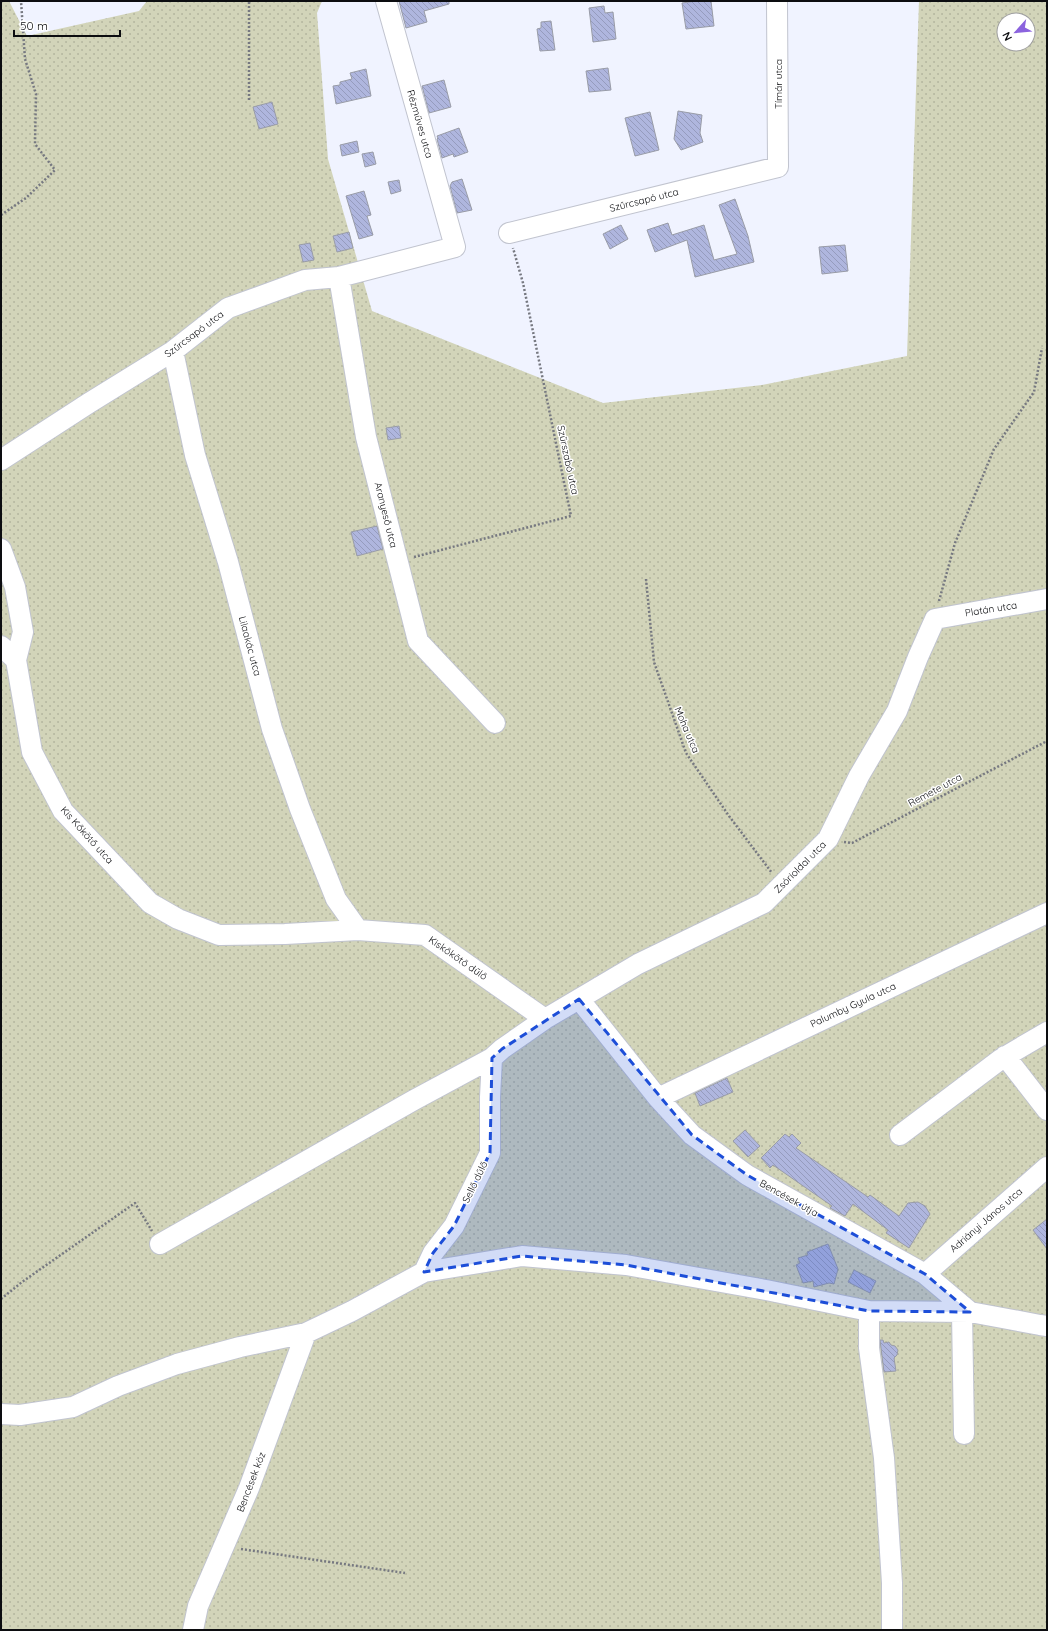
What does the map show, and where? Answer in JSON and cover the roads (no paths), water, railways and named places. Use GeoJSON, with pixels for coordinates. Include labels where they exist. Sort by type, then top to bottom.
{"type":"FeatureCollection","features":[{"type":"Feature","properties":{"kind":"street","name":"Rézműves utca"},"geometry":{"type":"LineString","coordinates":[[386,1],[455,247]]}},
{"type":"Feature","properties":{"kind":"street","name":"Tímár utca"},"geometry":{"type":"LineString","coordinates":[[777,1],[778,167]]}},
{"type":"Feature","properties":{"kind":"street","name":"Szűrcsapó utca"},"geometry":{"type":"LineString","coordinates":[[509,233],[778,167]]}},
{"type":"Feature","properties":{"kind":"street","name":"Szűrcsapó utca"},"geometry":{"type":"LineString","coordinates":[[1,460],[173,351],[228,308],[305,280],[339,277],[455,247]]}},
{"type":"Feature","properties":{"kind":"street","name":"Aranyeső utca"},"geometry":{"type":"LineString","coordinates":[[339,277],[366,437],[418,640],[495,723]]}},
{"type":"Feature","properties":{"kind":"street","name":"Lilaakác utca"},"geometry":{"type":"LineString","coordinates":[[173,351],[195,455],[228,562],[272,729],[300,809],[336,899],[358,930]]}},
{"type":"Feature","properties":{"kind":"street","name":"Kis Kőkötő utca"},"geometry":{"type":"LineString","coordinates":[[1,548],[15,587],[23,632],[16,660],[32,752],[63,811],[150,903],[178,919],[219,935],[285,934],[358,930]]}},
{"type":"Feature","properties":{"kind":"street","name":"Platán utca"},"geometry":{"type":"LineString","coordinates":[[935,619],[1047,599]]}},
{"type":"Feature","properties":{"kind":"street","name":"Zsórioldal utca"},"geometry":{"type":"LineString","coordinates":[[160,1244],[414,1100],[492,1058],[502,1049],[545,1019],[638,964],[764,903],[828,839],[859,776],[898,711],[918,657],[935,619]]}},
{"type":"Feature","properties":{"kind":"street"},"geometry":{"type":"LineString","coordinates":[[1,646],[16,660]]}},
{"type":"Feature","properties":{"kind":"street","name":"Palumby Gyula utca"},"geometry":{"type":"LineString","coordinates":[[658,1098],[1047,913]]}},
{"type":"Feature","properties":{"kind":"street","name":"Kiskőkötő dűlő"},"geometry":{"type":"LineString","coordinates":[[358,930],[425,935],[545,1019]]}},
{"type":"Feature","properties":{"kind":"street","name":"Bencések útja"},"geometry":{"type":"LineString","coordinates":[[579,999],[658,1098],[692,1135],[747,1175],[925,1274],[966,1312],[1047,1326]]}},
{"type":"Feature","properties":{"kind":"street"},"geometry":{"type":"LineString","coordinates":[[900,1135],[1005,1056],[1047,1032]]}},
{"type":"Feature","properties":{"kind":"street"},"geometry":{"type":"LineString","coordinates":[[1005,1056],[1047,1110]]}},
{"type":"Feature","properties":{"kind":"street","name":"Sellő dűlő"},"geometry":{"type":"LineString","coordinates":[[424,1272],[433,1253],[454,1226],[490,1153],[492,1058]]}},
{"type":"Feature","properties":{"kind":"street","name":"Adriányi János utca"},"geometry":{"type":"LineString","coordinates":[[925,1274],[1047,1167]]}},
{"type":"Feature","properties":{"kind":"street"},"geometry":{"type":"LineString","coordinates":[[1,1414],[20,1415],[73,1407],[118,1386],[177,1364],[240,1347],[306,1333],[352,1312],[424,1272],[522,1256],[626,1265],[766,1290],[869,1311],[966,1312],[964,1434]]}},
{"type":"Feature","properties":{"kind":"street"},"geometry":{"type":"LineString","coordinates":[[869,1311],[869,1348],[884,1458],[892,1583],[892,1630]]}},
{"type":"Feature","properties":{"kind":"street","name":"Bencések köz"},"geometry":{"type":"LineString","coordinates":[[193,1630],[198,1606],[249,1488],[306,1333]]}}]}
